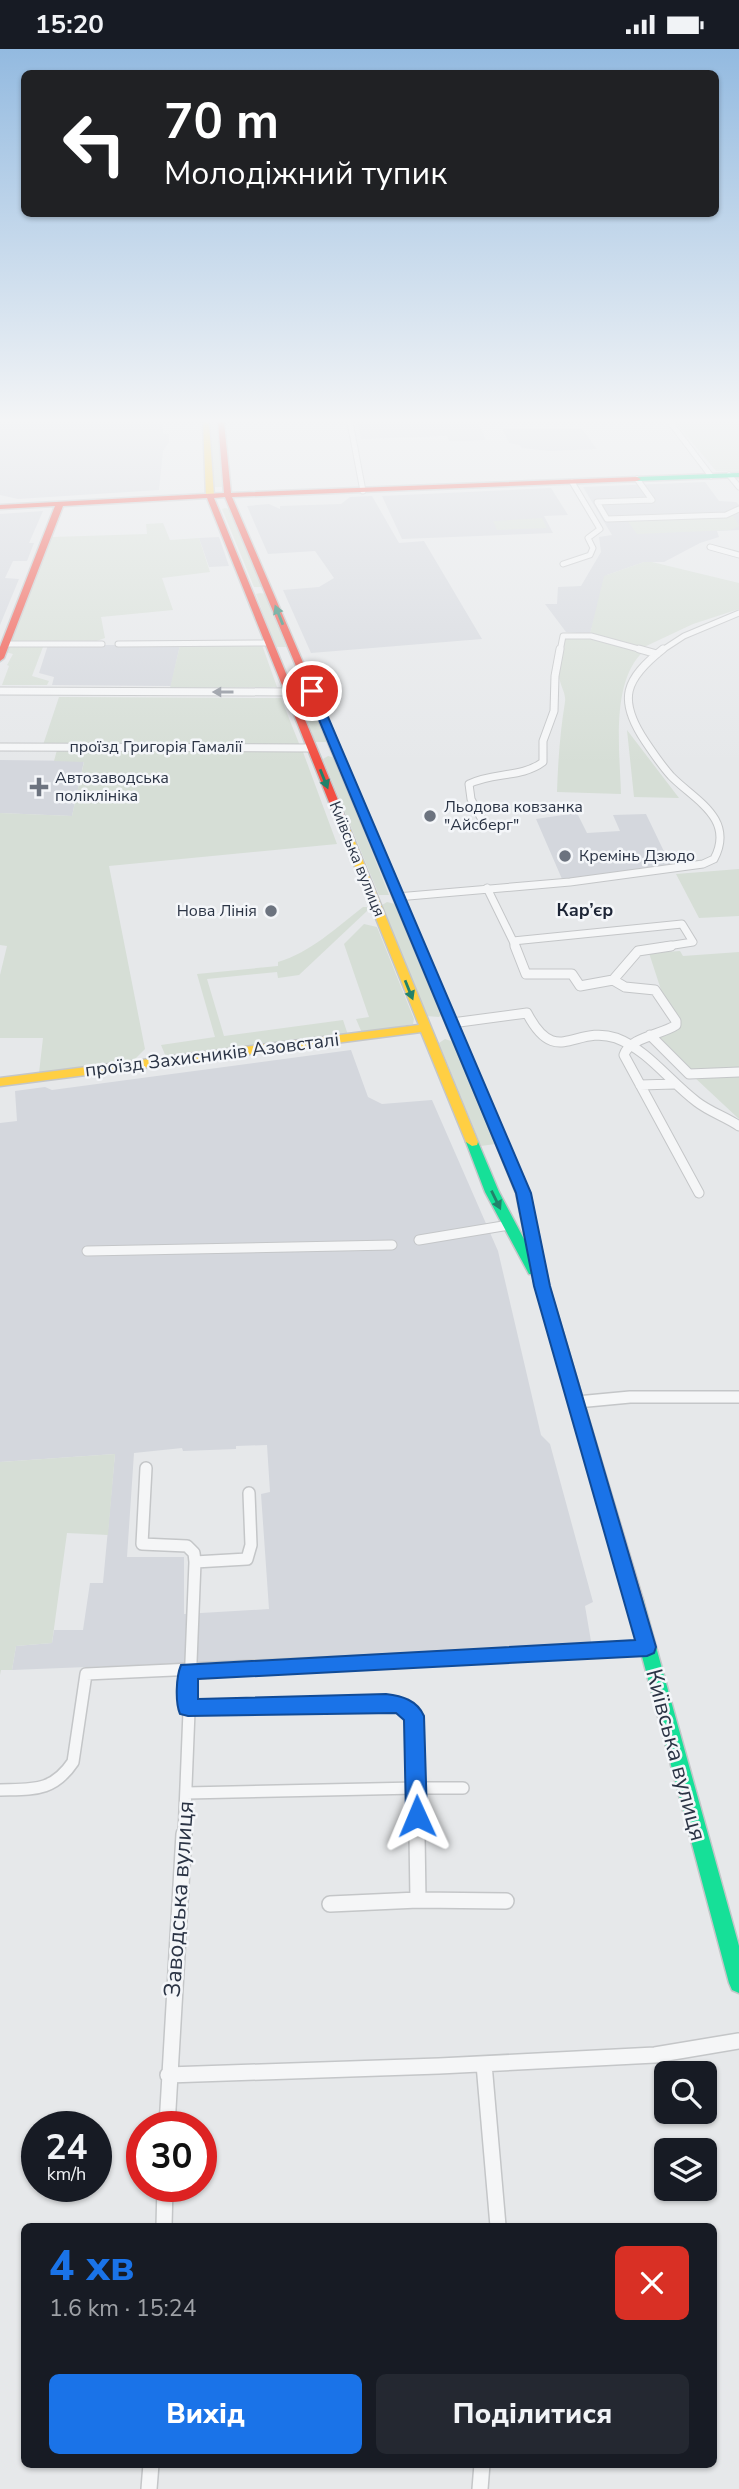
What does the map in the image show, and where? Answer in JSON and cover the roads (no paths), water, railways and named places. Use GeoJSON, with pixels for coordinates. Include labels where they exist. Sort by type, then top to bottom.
{"type":"FeatureCollection","features":[{"type":"Feature","properties":{"kind":"main road"},"geometry":{"type":"LineString","coordinates":[[0,658],[48,536]]}},
{"type":"Feature","properties":{"kind":"main road","name":"Київська вулиця"},"geometry":{"type":"LineString","coordinates":[[226,536],[494,1198],[542,1286]]}},
{"type":"Feature","properties":{"kind":"main road","name":"Київська вулиця"},"geometry":{"type":"LineString","coordinates":[[246,536],[523,1193],[542,1286],[647,1647],[739,1983]]}},
{"type":"Feature","properties":{"kind":"main road"},"geometry":{"type":"LineString","coordinates":[[249,591],[269,590]]}},
{"type":"Feature","properties":{"kind":"main road"},"geometry":{"type":"LineString","coordinates":[[271,647],[293,649]]}},
{"type":"Feature","properties":{"kind":"main road"},"geometry":{"type":"LineString","coordinates":[[291,692],[312,691]]}},
{"type":"Feature","properties":{"kind":"main road"},"geometry":{"type":"LineString","coordinates":[[312,748],[334,746]]}},
{"type":"Feature","properties":{"kind":"main road"},"geometry":{"type":"LineString","coordinates":[[373,899],[397,897]]}},
{"type":"Feature","properties":{"kind":"main road","name":"проїзд Захисників Азовсталі"},"geometry":{"type":"LineString","coordinates":[[0,1082],[452,1024]]}},
{"type":"Feature","properties":{"kind":"street"},"geometry":{"type":"LineString","coordinates":[[563,564],[590,555],[593,548],[588,538],[591,536]]}},
{"type":"Feature","properties":{"kind":"street"},"geometry":{"type":"LineString","coordinates":[[710,547],[739,555]]}},
{"type":"Feature","properties":{"kind":"street"},"geometry":{"type":"LineString","coordinates":[[397,897],[570,882],[703,864],[717,856],[719,835],[711,813],[705,804],[684,789],[664,768],[628,710],[637,671],[657,654],[701,629],[739,613]]}},
{"type":"Feature","properties":{"kind":"street"},"geometry":{"type":"LineString","coordinates":[[481,820],[471,799],[469,784],[478,779],[533,769],[543,762],[543,741],[554,711],[555,676],[563,636],[591,636],[657,654]]}},
{"type":"Feature","properties":{"kind":"street"},"geometry":{"type":"LineString","coordinates":[[118,643],[271,647]]}},
{"type":"Feature","properties":{"kind":"street"},"geometry":{"type":"LineString","coordinates":[[6,644],[102,644]]}},
{"type":"Feature","properties":{"kind":"street"},"geometry":{"type":"LineString","coordinates":[[0,691],[291,692]]}},
{"type":"Feature","properties":{"kind":"street","name":"проїзд Григорія Гамалії"},"geometry":{"type":"LineString","coordinates":[[0,747],[312,748]]}},
{"type":"Feature","properties":{"kind":"street"},"geometry":{"type":"LineString","coordinates":[[487,888],[529,976],[567,973],[572,974],[580,986],[613,980],[634,953],[642,949],[693,942],[682,923],[513,941]]}},
{"type":"Feature","properties":{"kind":"street"},"geometry":{"type":"LineString","coordinates":[[613,980],[619,985],[649,988],[659,992],[676,1024],[670,1030],[650,1035],[628,1047],[624,1055],[699,1193]]}},
{"type":"Feature","properties":{"kind":"street"},"geometry":{"type":"LineString","coordinates":[[452,1024],[527,1013],[539,1035],[545,1039],[557,1041],[606,1036],[628,1047],[701,1105],[739,1126]]}},
{"type":"Feature","properties":{"kind":"street"},"geometry":{"type":"LineString","coordinates":[[650,1035],[689,1074],[739,1072]]}},
{"type":"Feature","properties":{"kind":"street"},"geometry":{"type":"LineString","coordinates":[[640,1085],[675,1084]]}},
{"type":"Feature","properties":{"kind":"street"},"geometry":{"type":"LineString","coordinates":[[419,1240],[509,1225]]}},
{"type":"Feature","properties":{"kind":"street"},"geometry":{"type":"LineString","coordinates":[[87,1251],[392,1245]]}},
{"type":"Feature","properties":{"kind":"street"},"geometry":{"type":"LineString","coordinates":[[577,1402],[630,1397],[739,1397]]}},
{"type":"Feature","properties":{"kind":"street"},"geometry":{"type":"LineString","coordinates":[[146,1468],[142,1544],[187,1546],[194,1553],[195,1562],[247,1559],[251,1545],[250,1493]]}},
{"type":"Feature","properties":{"kind":"street","name":"Заводська вулиця"},"geometry":{"type":"LineString","coordinates":[[167,2111],[186,1793],[188,1671],[195,1562]]}},
{"type":"Feature","properties":{"kind":"street"},"geometry":{"type":"LineString","coordinates":[[0,1790],[45,1787],[57,1782],[66,1773],[73,1762],[86,1674],[647,1647]]}},
{"type":"Feature","properties":{"kind":"street"},"geometry":{"type":"LineString","coordinates":[[188,1708],[386,1703],[401,1705],[414,1716],[418,1900]]}},
{"type":"Feature","properties":{"kind":"street"},"geometry":{"type":"LineString","coordinates":[[186,1793],[463,1788]]}},
{"type":"Feature","properties":{"kind":"street"},"geometry":{"type":"LineString","coordinates":[[330,1904],[418,1900],[506,1901]]}},
{"type":"Feature","properties":{"kind":"street"},"geometry":{"type":"LineString","coordinates":[[168,2075],[655,2055],[739,2041]]}},
{"type":"Feature","properties":{"kind":"street"},"geometry":{"type":"LineString","coordinates":[[484,2064],[498,2223]]}},
{"type":"Feature","properties":{"kind":"street"},"geometry":{"type":"LineString","coordinates":[[164,2223],[165,2202]]}},
{"type":"Feature","properties":{"kind":"street"},"geometry":{"type":"LineString","coordinates":[[149,2489],[151,2468]]}},
{"type":"Feature","properties":{"kind":"street"},"geometry":{"type":"LineString","coordinates":[[480,2489],[482,2468]]}},
{"type":"Feature","properties":{"kind":"place","name":"Автозаводська поліклініка"},"geometry":{"type":"Point","coordinates":[39,787]}},
{"type":"Feature","properties":{"kind":"place","name":"Льодова ковзанка \"Айсберг\""},"geometry":{"type":"Point","coordinates":[430,816]}},
{"type":"Feature","properties":{"kind":"place","name":"Кремінь Дзюдо"},"geometry":{"type":"Point","coordinates":[565,856]}},
{"type":"Feature","properties":{"kind":"place","name":"Нова Лінія"},"geometry":{"type":"Point","coordinates":[271,911]}},
{"type":"Feature","properties":{"kind":"district","name":"Кар’єр"},"geometry":{"type":"Point","coordinates":[585,910]}}]}
